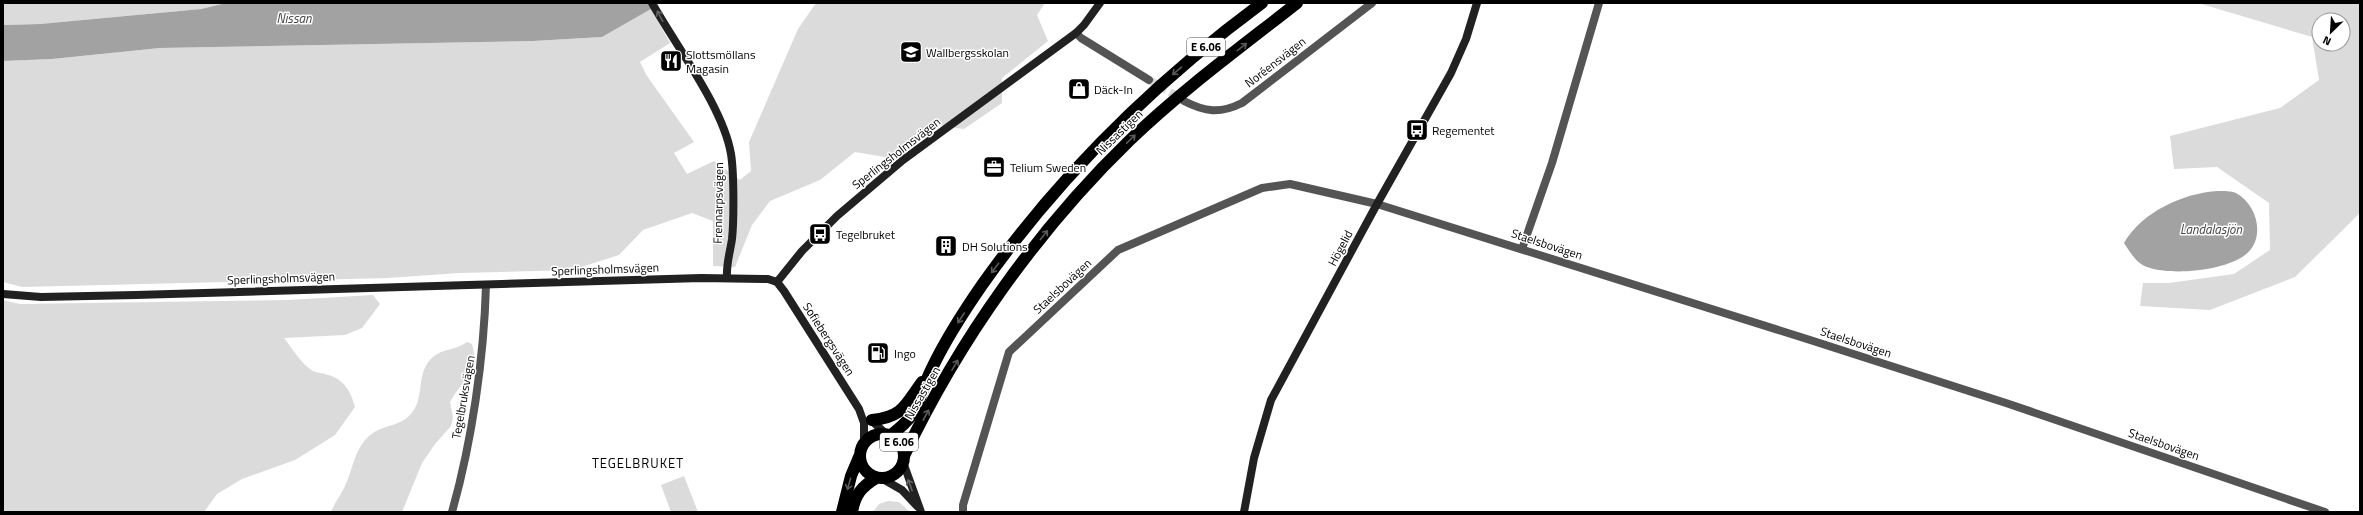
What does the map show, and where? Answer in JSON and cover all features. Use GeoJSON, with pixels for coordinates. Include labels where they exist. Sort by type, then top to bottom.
{"type":"FeatureCollection","features":[{"type":"Feature","properties":{"kind":"highway","name":"Nissastigen"},"geometry":{"type":"LineString","coordinates":[[889,435],[906,424],[915,413],[931,370],[945,343],[982,285],[1054,194],[1103,139],[1151,94],[1262,3]]}},
{"type":"Feature","properties":{"kind":"highway","name":"Nissastigen"},"geometry":{"type":"LineString","coordinates":[[904,459],[935,399],[977,329],[1029,255],[1102,167],[1162,110],[1297,3]]}},
{"type":"Feature","properties":{"kind":"highway","name":"E 6.06"},"geometry":{"type":"LineString","coordinates":[[872,420],[890,417],[901,411],[931,370]]}},
{"type":"Feature","properties":{"kind":"highway","name":"E 6.06"},"geometry":{"type":"LineString","coordinates":[[842,512],[851,476],[864,442],[878,434],[889,435],[902,446],[904,459],[895,474],[879,478],[860,489],[854,501],[852,512]]}},
{"type":"Feature","properties":{"kind":"highway"},"geometry":{"type":"LineString","coordinates":[[859,457],[864,470],[879,478]]}},
{"type":"Feature","properties":{"kind":"street","name":"Frennarpsvägen"},"geometry":{"type":"LineString","coordinates":[[652,3],[702,86],[720,121],[731,154],[732,238],[726,264],[727,278]]}},
{"type":"Feature","properties":{"kind":"street","name":"Sperlingsholmsvägen"},"geometry":{"type":"LineString","coordinates":[[3,294],[41,297],[136,295],[727,278],[768,279],[777,282],[802,251],[837,216],[903,160],[1076,32],[1088,21],[1100,3]]}},
{"type":"Feature","properties":{"kind":"street","name":"Noréensvägen"},"geometry":{"type":"LineString","coordinates":[[1184,101],[1198,108],[1212,112],[1231,108],[1242,103],[1372,3]]}},
{"type":"Feature","properties":{"kind":"street","name":"Högelid"},"geometry":{"type":"LineString","coordinates":[[1244,512],[1254,458],[1271,400],[1377,204],[1451,73],[1466,39],[1477,3]]}},
{"type":"Feature","properties":{"kind":"street"},"geometry":{"type":"LineString","coordinates":[[1522,249],[1552,163],[1599,3]]}},
{"type":"Feature","properties":{"kind":"street"},"geometry":{"type":"LineString","coordinates":[[1076,32],[1081,38],[1149,80]]}},
{"type":"Feature","properties":{"kind":"street","name":"Staelsbovägen"},"geometry":{"type":"LineString","coordinates":[[963,512],[963,505],[1009,352],[1118,250],[1262,188],[1290,184],[1377,204],[1522,249],[2006,403],[2325,512]]}},
{"type":"Feature","properties":{"kind":"street","name":"Sofiebergsvägen"},"geometry":{"type":"LineString","coordinates":[[777,282],[810,330],[859,409],[864,423],[864,442]]}},
{"type":"Feature","properties":{"kind":"street","name":"Tegelbruksvägen"},"geometry":{"type":"LineString","coordinates":[[452,512],[461,479],[482,360],[486,284]]}},
{"type":"Feature","properties":{"kind":"street","name":"Sofiebergsvägen"},"geometry":{"type":"LineString","coordinates":[[859,409],[889,435]]}},
{"type":"Feature","properties":{"kind":"street"},"geometry":{"type":"LineString","coordinates":[[904,459],[920,510]]}},
{"type":"Feature","properties":{"kind":"street"},"geometry":{"type":"LineString","coordinates":[[879,478],[902,490],[920,510]]}},
{"type":"Feature","properties":{"kind":"shaded area"},"geometry":{"type":"Polygon","coordinates":[[[3,3],[226,3],[201,9],[40,24],[3,25],[3,3]]]}},
{"type":"Feature","properties":{"kind":"shaded area"},"geometry":{"type":"Polygon","coordinates":[[[816,3],[1045,3],[1037,15],[1048,41],[1002,78],[1002,103],[964,129],[933,125],[891,158],[855,152],[820,180],[770,201],[752,225],[735,267],[713,266],[713,221],[692,213],[643,230],[619,255],[572,270],[459,273],[388,278],[22,287],[3,282],[3,61],[52,59],[160,48],[533,41],[602,37],[651,9],[670,43],[640,62],[647,76],[694,142],[674,153],[687,174],[714,161],[740,180],[751,171],[749,142],[798,29],[816,3]]]}},
{"type":"Feature","properties":{"kind":"shaded area"},"geometry":{"type":"Polygon","coordinates":[[[2198,3],[2360,3],[2360,213],[2295,277],[2210,310],[2140,306],[2143,283],[2169,283],[2234,274],[2270,250],[2269,203],[2217,167],[2174,169],[2170,136],[2280,108],[2319,80],[2314,52],[2351,52],[2351,12],[2311,12],[2311,37],[2198,3]]]}},
{"type":"Feature","properties":{"kind":"shaded area"},"geometry":{"type":"Polygon","coordinates":[[[373,295],[380,304],[362,328],[345,335],[284,338],[301,361],[309,368],[315,372],[334,377],[343,383],[349,391],[355,407],[335,435],[295,460],[242,479],[217,494],[204,512],[3,512],[3,300],[20,304],[288,300],[373,295]]]}},
{"type":"Feature","properties":{"kind":"shaded area"},"geometry":{"type":"Polygon","coordinates":[[[467,342],[472,344],[474,353],[473,362],[468,376],[450,402],[453,418],[451,426],[435,444],[422,463],[402,512],[331,512],[344,488],[359,449],[363,443],[376,431],[402,421],[414,410],[419,396],[425,367],[434,356],[467,342]]]}},
{"type":"Feature","properties":{"kind":"shaded area"},"geometry":{"type":"Polygon","coordinates":[[[684,476],[698,512],[671,512],[661,485],[684,476]]]}},
{"type":"Feature","properties":{"kind":"shaded area"},"geometry":{"type":"Polygon","coordinates":[[[888,501],[899,502],[910,512],[873,512],[879,504],[888,501]]]}},
{"type":"Feature","properties":{"kind":"water","name":"Nissan"},"geometry":{"type":"Polygon","coordinates":[[[226,3],[657,3],[651,9],[602,37],[533,41],[160,48],[52,59],[3,61],[3,25],[40,24],[201,9],[226,3]]]}},
{"type":"Feature","properties":{"kind":"water","name":"Landalasjön"},"geometry":{"type":"Polygon","coordinates":[[[2218,191],[2234,192],[2244,198],[2250,206],[2257,222],[2256,240],[2252,248],[2245,255],[2236,260],[2224,265],[2197,270],[2157,270],[2140,263],[2124,243],[2141,222],[2152,213],[2178,200],[2218,191]]]}},
{"type":"Feature","properties":{"kind":"tunnel"},"geometry":{"type":"LineString","coordinates":[[1149,80],[1182,99]]}},
{"type":"Feature","properties":{"kind":"place","name":"Wallbergsskolan"},"geometry":{"type":"Point","coordinates":[911,52]}},
{"type":"Feature","properties":{"kind":"place","name":"Slottsmöllans Magasin"},"geometry":{"type":"Point","coordinates":[671,61]}},
{"type":"Feature","properties":{"kind":"place","name":"Däck-In"},"geometry":{"type":"Point","coordinates":[1079,89]}},
{"type":"Feature","properties":{"kind":"place","name":"Regementet"},"geometry":{"type":"Point","coordinates":[1417,130]}},
{"type":"Feature","properties":{"kind":"place","name":"Telium Sweden"},"geometry":{"type":"Point","coordinates":[994,167]}},
{"type":"Feature","properties":{"kind":"place","name":"Tegelbruket"},"geometry":{"type":"Point","coordinates":[820,234]}},
{"type":"Feature","properties":{"kind":"place","name":"DH Solutions"},"geometry":{"type":"Point","coordinates":[946,246]}},
{"type":"Feature","properties":{"kind":"place","name":"Ingo"},"geometry":{"type":"Point","coordinates":[878,353]}},
{"type":"Feature","properties":{"kind":"district","name":"TEGELBRUKET"},"geometry":{"type":"Point","coordinates":[638,463]}}]}
